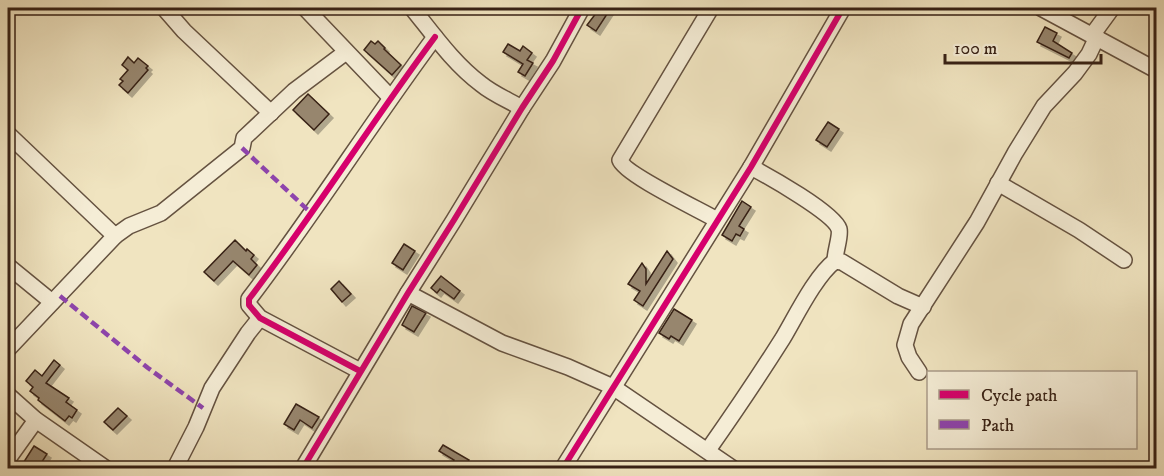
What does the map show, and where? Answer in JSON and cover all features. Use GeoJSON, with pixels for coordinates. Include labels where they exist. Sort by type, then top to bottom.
{"type":"FeatureCollection","features":[{"type":"Feature","properties":{"kind":"street"},"geometry":{"type":"LineString","coordinates":[[164,8],[184,31],[270,113]]}},
{"type":"Feature","properties":{"kind":"street"},"geometry":{"type":"LineString","coordinates":[[305,8],[390,97]]}},
{"type":"Feature","properties":{"kind":"street"},"geometry":{"type":"LineString","coordinates":[[412,8],[471,77],[522,108]]}},
{"type":"Feature","properties":{"kind":"street"},"geometry":{"type":"LineString","coordinates":[[303,468],[360,371],[553,61],[582,8]]}},
{"type":"Feature","properties":{"kind":"street"},"geometry":{"type":"LineString","coordinates":[[711,8],[620,160],[624,167],[639,177],[717,220]]}},
{"type":"Feature","properties":{"kind":"street"},"geometry":{"type":"LineString","coordinates":[[562,468],[751,167],[843,8]]}},
{"type":"Feature","properties":{"kind":"street"},"geometry":{"type":"LineString","coordinates":[[1041,8],[1095,35],[1156,70]]}},
{"type":"Feature","properties":{"kind":"street"},"geometry":{"type":"LineString","coordinates":[[919,372],[909,357],[905,345],[911,324],[967,238],[1044,106],[1075,73],[1089,54],[1095,35],[1112,8]]}},
{"type":"Feature","properties":{"kind":"street"},"geometry":{"type":"LineString","coordinates":[[360,371],[260,318],[249,305],[249,299],[294,238],[390,97],[435,37]]}},
{"type":"Feature","properties":{"kind":"street"},"geometry":{"type":"LineString","coordinates":[[8,349],[115,236],[129,226],[161,213],[184,196],[242,148],[244,138],[294,91],[346,52]]}},
{"type":"Feature","properties":{"kind":"street"},"geometry":{"type":"LineString","coordinates":[[8,134],[115,236]]}},
{"type":"Feature","properties":{"kind":"street"},"geometry":{"type":"LineString","coordinates":[[712,458],[769,359],[816,284],[835,261],[838,226],[814,206],[751,167]]}},
{"type":"Feature","properties":{"kind":"street"},"geometry":{"type":"LineString","coordinates":[[998,183],[1079,230],[1124,260]]}},
{"type":"Feature","properties":{"kind":"street"},"geometry":{"type":"LineString","coordinates":[[835,261],[842,262],[898,296],[923,307]]}},
{"type":"Feature","properties":{"kind":"street"},"geometry":{"type":"LineString","coordinates":[[8,266],[52,302]]}},
{"type":"Feature","properties":{"kind":"street"},"geometry":{"type":"LineString","coordinates":[[408,293],[502,343],[614,387],[712,458],[732,468]]}},
{"type":"Feature","properties":{"kind":"street"},"geometry":{"type":"LineString","coordinates":[[174,468],[196,427],[212,388],[260,318]]}},
{"type":"Feature","properties":{"kind":"street"},"geometry":{"type":"LineString","coordinates":[[8,395],[36,420],[105,468]]}},
{"type":"Feature","properties":{"kind":"street"},"geometry":{"type":"LineString","coordinates":[[8,459],[36,420]]}},
{"type":"Feature","properties":{"kind":"building"},"geometry":{"type":"Polygon","coordinates":[[[600,8],[611,8],[596,31],[587,25],[600,8]]]}},
{"type":"Feature","properties":{"kind":"building"},"geometry":{"type":"Polygon","coordinates":[[[1045,27],[1057,33],[1053,41],[1072,53],[1069,58],[1037,42],[1045,27]]]}},
{"type":"Feature","properties":{"kind":"building"},"geometry":{"type":"Polygon","coordinates":[[[371,41],[375,44],[378,41],[401,65],[392,75],[364,50],[371,41]]]}},
{"type":"Feature","properties":{"kind":"building"},"geometry":{"type":"Polygon","coordinates":[[[508,44],[520,51],[523,46],[532,53],[527,60],[533,63],[525,76],[518,72],[523,64],[503,52],[508,44]]]}},
{"type":"Feature","properties":{"kind":"building"},"geometry":{"type":"Polygon","coordinates":[[[128,57],[134,63],[138,58],[148,66],[146,68],[148,70],[128,93],[119,85],[123,81],[120,79],[128,70],[122,65],[128,57]]]}},
{"type":"Feature","properties":{"kind":"building"},"geometry":{"type":"Polygon","coordinates":[[[308,94],[329,114],[314,130],[293,110],[308,94]]]}},
{"type":"Feature","properties":{"kind":"building"},"geometry":{"type":"Polygon","coordinates":[[[828,122],[839,129],[827,147],[816,140],[828,122]]]}},
{"type":"Feature","properties":{"kind":"building"},"geometry":{"type":"Polygon","coordinates":[[[742,201],[751,207],[739,226],[744,229],[740,236],[736,234],[732,241],[722,235],[742,201]]]}},
{"type":"Feature","properties":{"kind":"building"},"geometry":{"type":"Polygon","coordinates":[[[235,240],[246,251],[247,249],[254,255],[251,259],[257,265],[249,275],[233,261],[214,281],[204,272],[235,240]]]}},
{"type":"Feature","properties":{"kind":"building"},"geometry":{"type":"Polygon","coordinates":[[[404,244],[415,251],[403,270],[392,263],[404,244]]]}},
{"type":"Feature","properties":{"kind":"building"},"geometry":{"type":"Polygon","coordinates":[[[667,251],[673,259],[643,306],[634,300],[640,291],[628,284],[642,263],[646,269],[646,284],[667,251]]]}},
{"type":"Feature","properties":{"kind":"building"},"geometry":{"type":"Polygon","coordinates":[[[441,276],[460,291],[454,299],[440,289],[437,293],[431,288],[441,276]]]}},
{"type":"Feature","properties":{"kind":"building"},"geometry":{"type":"Polygon","coordinates":[[[339,281],[351,294],[342,302],[331,289],[339,281]]]}},
{"type":"Feature","properties":{"kind":"building"},"geometry":{"type":"Polygon","coordinates":[[[412,306],[426,313],[414,332],[402,325],[412,306]]]}},
{"type":"Feature","properties":{"kind":"building"},"geometry":{"type":"Polygon","coordinates":[[[674,309],[692,320],[679,341],[671,336],[669,339],[659,333],[674,309]]]}},
{"type":"Feature","properties":{"kind":"building"},"geometry":{"type":"Polygon","coordinates":[[[54,360],[60,365],[46,383],[69,398],[66,402],[77,410],[72,418],[69,416],[65,421],[38,400],[39,398],[30,391],[33,387],[26,381],[35,370],[42,376],[54,360]]]}},
{"type":"Feature","properties":{"kind":"building"},"geometry":{"type":"Polygon","coordinates":[[[296,404],[319,417],[312,428],[300,420],[294,430],[284,424],[296,404]]]}},
{"type":"Feature","properties":{"kind":"building"},"geometry":{"type":"Polygon","coordinates":[[[118,408],[127,416],[113,430],[104,422],[118,408]]]}},
{"type":"Feature","properties":{"kind":"building"},"geometry":{"type":"Polygon","coordinates":[[[443,445],[469,460],[464,468],[450,468],[454,460],[439,451],[443,445]]]}},
{"type":"Feature","properties":{"kind":"building"},"geometry":{"type":"Polygon","coordinates":[[[34,446],[47,454],[38,468],[20,468],[34,446]]]}},
{"type":"Feature","properties":{"kind":"marked path"},"geometry":{"type":"LineString","coordinates":[[242,148],[311,213]]}},
{"type":"Feature","properties":{"kind":"marked path"},"geometry":{"type":"LineString","coordinates":[[60,296],[148,368],[203,408]]}},
{"type":"Feature","properties":{"kind":"cycle path"},"geometry":{"type":"LineString","coordinates":[[303,468],[408,293],[553,61],[582,8]]}},
{"type":"Feature","properties":{"kind":"cycle path"},"geometry":{"type":"LineString","coordinates":[[563,468],[751,167],[843,8]]}},
{"type":"Feature","properties":{"kind":"cycle path"},"geometry":{"type":"LineString","coordinates":[[360,371],[260,318],[249,305],[249,299],[435,37]]}}]}
